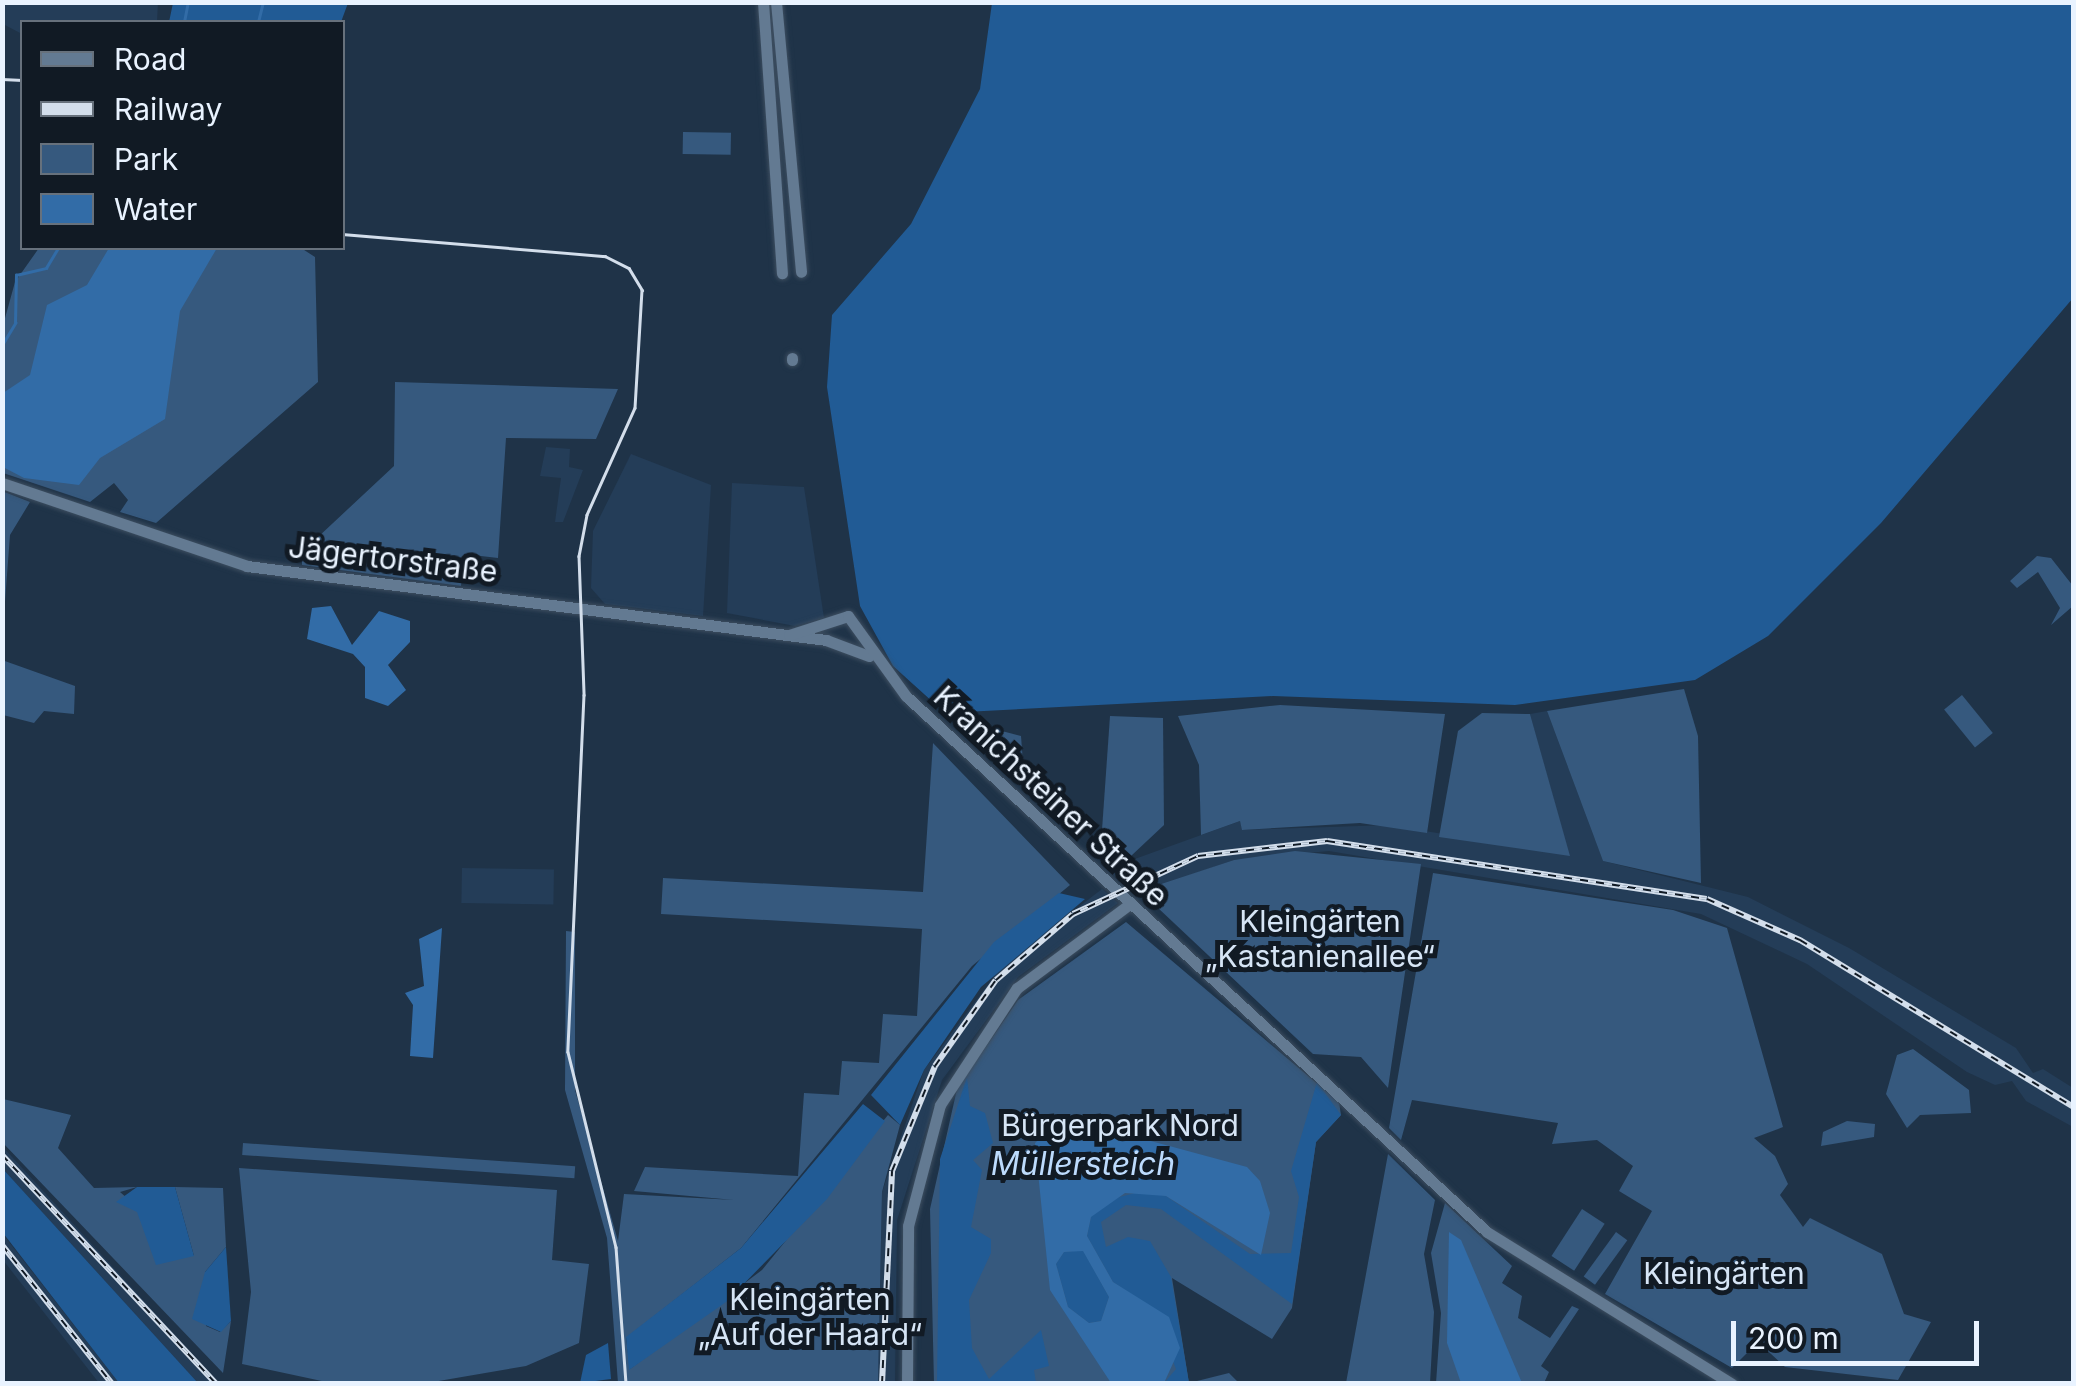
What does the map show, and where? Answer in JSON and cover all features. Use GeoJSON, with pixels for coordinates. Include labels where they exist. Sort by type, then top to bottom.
{"type":"FeatureCollection","features":[{"type":"Feature","properties":{"kind":"main road"},"geometry":{"type":"LineString","coordinates":[[763,2],[782,273]]}},
{"type":"Feature","properties":{"kind":"main road"},"geometry":{"type":"LineString","coordinates":[[776,2],[801,272]]}},
{"type":"Feature","properties":{"kind":"main road","name":"Jägertorstraße"},"geometry":{"type":"LineString","coordinates":[[2,482],[247,566],[789,634],[834,641],[869,656]]}},
{"type":"Feature","properties":{"kind":"main road","name":"Jägertorstraße"},"geometry":{"type":"LineString","coordinates":[[789,634],[848,616]]}},
{"type":"Feature","properties":{"kind":"main road","name":"Kranichsteiner Straße"},"geometry":{"type":"LineString","coordinates":[[848,616],[869,656],[1414,1164],[1526,1260],[1732,1384]]}},
{"type":"Feature","properties":{"kind":"main road","name":"Jägertorstraße"},"geometry":{"type":"LineString","coordinates":[[834,641],[857,634]]}},
{"type":"Feature","properties":{"kind":"main road"},"geometry":{"type":"LineString","coordinates":[[908,1384],[908,1226],[946,1092],[1017,988],[1131,904]]}},
{"type":"Feature","properties":{"kind":"shaded area"},"geometry":{"type":"Polygon","coordinates":[[[158,2],[157,20],[20,20],[20,33],[3,24],[2,3],[158,2]]]}},
{"type":"Feature","properties":{"kind":"shaded area"},"geometry":{"type":"Polygon","coordinates":[[[173,2],[348,3],[342,20],[169,20],[173,2]]]}},
{"type":"Feature","properties":{"kind":"shaded area"},"geometry":{"type":"Polygon","coordinates":[[[992,3],[2073,3],[2073,298],[1881,523],[1768,636],[1695,680],[1515,705],[1273,696],[945,713],[893,666],[860,606],[827,387],[832,315],[911,224],[980,89],[992,3]]]}},
{"type":"Feature","properties":{"kind":"shaded area"},"geometry":{"type":"Polygon","coordinates":[[[546,447],[570,449],[569,467],[583,470],[563,522],[555,522],[561,478],[540,476],[546,447]]]}},
{"type":"Feature","properties":{"kind":"shaded area"},"geometry":{"type":"Polygon","coordinates":[[[631,454],[711,485],[703,616],[605,604],[591,588],[593,531],[631,454]]]}},
{"type":"Feature","properties":{"kind":"shaded area"},"geometry":{"type":"Polygon","coordinates":[[[732,483],[804,487],[824,618],[795,626],[727,613],[732,483]]]}},
{"type":"Feature","properties":{"kind":"shaded area"},"geometry":{"type":"Polygon","coordinates":[[[1547,711],[1603,861],[1748,897],[1849,948],[2016,1048],[2033,1073],[2043,1069],[2073,1088],[2073,1127],[2026,1101],[2012,1081],[1995,1085],[1967,1072],[1807,964],[1701,914],[1329,851],[1234,860],[1135,894],[1107,869],[1240,821],[1243,830],[1389,825],[1569,855],[1530,714],[1547,711]]]}},
{"type":"Feature","properties":{"kind":"shaded area"},"geometry":{"type":"Polygon","coordinates":[[[462,868],[554,870],[553,905],[461,903],[462,868]]]}},
{"type":"Feature","properties":{"kind":"shaded area"},"geometry":{"type":"Polygon","coordinates":[[[1102,889],[1118,903],[1018,977],[942,1080],[897,1220],[895,1383],[878,1384],[882,1192],[924,1070],[1002,966],[1102,889]]]}},
{"type":"Feature","properties":{"kind":"shaded area"},"geometry":{"type":"Polygon","coordinates":[[[1059,893],[1085,899],[981,987],[924,1070],[900,1125],[871,1095],[994,942],[1059,893]]]}},
{"type":"Feature","properties":{"kind":"shaded area"},"geometry":{"type":"Polygon","coordinates":[[[967,1077],[970,1106],[985,1113],[993,1143],[973,1160],[982,1170],[971,1227],[991,1239],[991,1253],[969,1300],[972,1348],[989,1379],[1041,1330],[1049,1366],[1034,1370],[1036,1383],[937,1383],[940,1159],[967,1077]]]}},
{"type":"Feature","properties":{"kind":"shaded area"},"geometry":{"type":"Polygon","coordinates":[[[1317,1082],[1341,1115],[1316,1142],[1292,1304],[1161,1209],[1126,1205],[1101,1222],[1106,1247],[1128,1237],[1150,1241],[1171,1277],[1189,1383],[1164,1383],[1176,1369],[1152,1308],[1113,1282],[1087,1236],[1091,1217],[1108,1200],[1143,1191],[1166,1196],[1250,1254],[1291,1253],[1299,1197],[1291,1171],[1317,1082]]]}},
{"type":"Feature","properties":{"kind":"shaded area"},"geometry":{"type":"Polygon","coordinates":[[[863,1104],[885,1121],[827,1199],[726,1302],[629,1370],[626,1337],[741,1248],[863,1104]]]}},
{"type":"Feature","properties":{"kind":"shaded area"},"geometry":{"type":"Polygon","coordinates":[[[2,1146],[219,1383],[198,1383],[3,1169],[2,1146]]]}},
{"type":"Feature","properties":{"kind":"shaded area"},"geometry":{"type":"Polygon","coordinates":[[[3,1169],[198,1383],[119,1383],[3,1233],[3,1169]]]}},
{"type":"Feature","properties":{"kind":"shaded area"},"geometry":{"type":"Polygon","coordinates":[[[137,1187],[175,1187],[194,1256],[156,1265],[137,1212],[116,1202],[137,1187]]]}},
{"type":"Feature","properties":{"kind":"shaded area"},"geometry":{"type":"Polygon","coordinates":[[[2,1233],[119,1383],[99,1383],[3,1260],[2,1233]]]}},
{"type":"Feature","properties":{"kind":"shaded area"},"geometry":{"type":"Polygon","coordinates":[[[226,1247],[231,1321],[221,1332],[192,1319],[205,1272],[226,1247]]]}},
{"type":"Feature","properties":{"kind":"shaded area"},"geometry":{"type":"Polygon","coordinates":[[[1083,1250],[1109,1297],[1101,1321],[1089,1323],[1068,1307],[1056,1264],[1064,1252],[1083,1250]]]}},
{"type":"Feature","properties":{"kind":"shaded area"},"geometry":{"type":"Polygon","coordinates":[[[608,1343],[611,1379],[580,1383],[586,1355],[608,1343]]]}},
{"type":"Feature","properties":{"kind":"green space"},"geometry":{"type":"Polygon","coordinates":[[[683,132],[731,133],[731,155],[683,154],[683,132]]]}},
{"type":"Feature","properties":{"kind":"green space"},"geometry":{"type":"Polygon","coordinates":[[[38,250],[304,250],[315,257],[318,382],[156,523],[120,512],[128,500],[114,483],[90,502],[3,473],[2,329],[15,282],[38,250]]]}},
{"type":"Feature","properties":{"kind":"green space"},"geometry":{"type":"Polygon","coordinates":[[[395,382],[618,389],[596,439],[506,438],[498,558],[464,554],[461,586],[302,565],[302,552],[394,466],[395,382]]]}},
{"type":"Feature","properties":{"kind":"green space"},"geometry":{"type":"Polygon","coordinates":[[[2,491],[30,502],[10,535],[4,615],[2,491]]]}},
{"type":"Feature","properties":{"kind":"green space"},"geometry":{"type":"Polygon","coordinates":[[[2037,556],[2051,558],[2073,586],[2073,606],[2051,625],[2060,608],[2038,572],[2017,588],[2010,581],[2037,556]]]}},
{"type":"Feature","properties":{"kind":"green space"},"geometry":{"type":"Polygon","coordinates":[[[2,660],[75,686],[74,714],[44,711],[34,723],[3,715],[2,660]]]}},
{"type":"Feature","properties":{"kind":"green space"},"geometry":{"type":"Polygon","coordinates":[[[1684,689],[1698,736],[1701,883],[1603,861],[1547,711],[1684,689]]]}},
{"type":"Feature","properties":{"kind":"green space"},"geometry":{"type":"Polygon","coordinates":[[[1962,695],[1993,733],[1975,748],[1944,709],[1962,695]]]}},
{"type":"Feature","properties":{"kind":"green space"},"geometry":{"type":"Polygon","coordinates":[[[1280,705],[1445,714],[1427,833],[1360,823],[1242,830],[1240,821],[1201,835],[1199,765],[1178,716],[1280,705]]]}},
{"type":"Feature","properties":{"kind":"green space"},"geometry":{"type":"Polygon","coordinates":[[[1482,713],[1530,714],[1570,856],[1439,837],[1458,731],[1482,713]]]}},
{"type":"Feature","properties":{"kind":"green space"},"geometry":{"type":"Polygon","coordinates":[[[1110,716],[1163,718],[1164,825],[1131,856],[1101,844],[1110,716]]]}},
{"type":"Feature","properties":{"kind":"green space"},"geometry":{"type":"Polygon","coordinates":[[[983,726],[1021,736],[1025,790],[957,728],[983,726]]]}},
{"type":"Feature","properties":{"kind":"green space","name":"Kleingärten „Auf der Haard“"},"geometry":{"type":"Polygon","coordinates":[[[933,743],[1070,885],[972,966],[741,1248],[626,1338],[630,1369],[762,1270],[888,1115],[900,1125],[882,1192],[878,1383],[618,1383],[607,1238],[565,1090],[566,931],[575,932],[575,1090],[618,1241],[624,1194],[734,1200],[634,1191],[645,1167],[798,1176],[804,1093],[839,1095],[842,1061],[879,1063],[883,1014],[917,1016],[922,929],[661,914],[663,878],[923,892],[933,743]]]}},
{"type":"Feature","properties":{"kind":"green space","name":"Kleingärten „Kastanienallee“"},"geometry":{"type":"Polygon","coordinates":[[[1295,851],[1421,864],[1388,1088],[1361,1057],[1313,1054],[1140,891],[1234,860],[1295,851]]]}},
{"type":"Feature","properties":{"kind":"green space","name":"Kleingärten"},"geometry":{"type":"Polygon","coordinates":[[[1433,873],[1673,910],[1727,928],[1783,1127],[1754,1138],[1775,1156],[1788,1184],[1780,1195],[1803,1227],[1810,1218],[1882,1254],[1904,1314],[1931,1322],[1898,1380],[1785,1367],[1758,1342],[1732,1368],[1605,1294],[1652,1211],[1619,1191],[1633,1166],[1597,1140],[1552,1144],[1558,1123],[1412,1100],[1401,1140],[1389,1128],[1433,873]]]}},
{"type":"Feature","properties":{"kind":"green space","name":"Bürgerpark Nord"},"geometry":{"type":"Polygon","coordinates":[[[1126,922],[1339,1102],[1341,1115],[1316,1142],[1292,1308],[1272,1339],[1172,1278],[1189,1383],[1229,1373],[1239,1383],[934,1384],[930,1209],[957,1089],[1018,1000],[1126,922]]]}},
{"type":"Feature","properties":{"kind":"green space"},"geometry":{"type":"Polygon","coordinates":[[[1913,1049],[1969,1090],[1971,1113],[1920,1115],[1907,1128],[1886,1094],[1897,1055],[1913,1049]]]}},
{"type":"Feature","properties":{"kind":"green space"},"geometry":{"type":"Polygon","coordinates":[[[3,1099],[71,1115],[58,1148],[94,1188],[137,1187],[120,1192],[194,1256],[175,1187],[223,1188],[226,1247],[205,1272],[206,1326],[220,1332],[231,1321],[223,1373],[3,1143],[3,1099]]]}},
{"type":"Feature","properties":{"kind":"green space"},"geometry":{"type":"Polygon","coordinates":[[[1847,1121],[1875,1124],[1874,1137],[1821,1146],[1823,1132],[1847,1121]]]}},
{"type":"Feature","properties":{"kind":"green space"},"geometry":{"type":"Polygon","coordinates":[[[243,1143],[575,1166],[574,1178],[242,1155],[243,1143]]]}},
{"type":"Feature","properties":{"kind":"green space"},"geometry":{"type":"Polygon","coordinates":[[[1388,1154],[1435,1200],[1424,1254],[1434,1312],[1430,1383],[1346,1383],[1388,1154]]]}},
{"type":"Feature","properties":{"kind":"green space"},"geometry":{"type":"Polygon","coordinates":[[[239,1168],[557,1190],[552,1260],[589,1264],[579,1343],[526,1366],[427,1383],[331,1383],[242,1364],[251,1292],[239,1168]]]}},
{"type":"Feature","properties":{"kind":"green space"},"geometry":{"type":"Polygon","coordinates":[[[1445,1203],[1512,1266],[1502,1283],[1522,1296],[1518,1318],[1550,1338],[1572,1306],[1579,1309],[1541,1366],[1549,1372],[1544,1383],[1436,1383],[1441,1313],[1431,1253],[1445,1203]]]}},
{"type":"Feature","properties":{"kind":"green space"},"geometry":{"type":"Polygon","coordinates":[[[1582,1209],[1605,1224],[1574,1271],[1552,1256],[1582,1209]]]}},
{"type":"Feature","properties":{"kind":"green space"},"geometry":{"type":"Polygon","coordinates":[[[1616,1232],[1627,1240],[1595,1285],[1584,1276],[1616,1232]]]}},
{"type":"Feature","properties":{"kind":"water"},"geometry":{"type":"Polygon","coordinates":[[[108,250],[216,250],[180,311],[165,419],[100,458],[79,485],[24,478],[3,467],[3,393],[30,375],[47,305],[87,285],[108,250]]]}},
{"type":"Feature","properties":{"kind":"water"},"geometry":{"type":"Polygon","coordinates":[[[331,606],[352,645],[379,611],[410,621],[410,642],[388,665],[406,690],[388,706],[365,698],[365,667],[353,654],[307,639],[312,608],[331,606]]]}},
{"type":"Feature","properties":{"kind":"water"},"geometry":{"type":"Polygon","coordinates":[[[442,928],[433,1058],[410,1056],[413,1005],[405,993],[424,986],[419,939],[442,928]]]}},
{"type":"Feature","properties":{"kind":"water","name":"Müllersteich"},"geometry":{"type":"Polygon","coordinates":[[[1062,1117],[1247,1167],[1260,1181],[1270,1213],[1261,1255],[1166,1196],[1125,1193],[1091,1217],[1087,1236],[1113,1282],[1169,1317],[1180,1348],[1164,1383],[1111,1383],[1050,1290],[1035,1143],[1062,1117]],[[1083,1251],[1064,1252],[1056,1264],[1068,1307],[1089,1323],[1101,1321],[1109,1297],[1083,1251]]]}},
{"type":"Feature","properties":{"kind":"water"},"geometry":{"type":"Polygon","coordinates":[[[1449,1232],[1461,1240],[1522,1383],[1461,1383],[1447,1343],[1449,1232]]]}},
{"type":"Feature","properties":{"kind":"waterway"},"geometry":{"type":"LineString","coordinates":[[184,20],[188,2]]}},
{"type":"Feature","properties":{"kind":"waterway"},"geometry":{"type":"LineString","coordinates":[[258,20],[263,2]]}},
{"type":"Feature","properties":{"kind":"waterway"},"geometry":{"type":"LineString","coordinates":[[2,345],[15,323],[16,275],[46,268],[57,250]]}},
{"type":"Feature","properties":{"kind":"tram line"},"geometry":{"type":"LineString","coordinates":[[2,79],[20,80]]}},
{"type":"Feature","properties":{"kind":"tram line"},"geometry":{"type":"LineString","coordinates":[[345,234],[605,256],[629,268],[642,290],[635,408],[587,515],[579,556],[584,695],[568,1052],[616,1247],[626,1384]]}},
{"type":"Feature","properties":{"kind":"railway"},"geometry":{"type":"LineString","coordinates":[[882,1384],[892,1171],[935,1066],[996,980],[1073,914],[1198,856],[1327,841],[1707,899],[1800,940],[2074,1107]]}},
{"type":"Feature","properties":{"kind":"railway"},"geometry":{"type":"LineString","coordinates":[[2,1155],[216,1384]]}},
{"type":"Feature","properties":{"kind":"railway"},"geometry":{"type":"LineString","coordinates":[[2,1245],[112,1384]]}}]}
